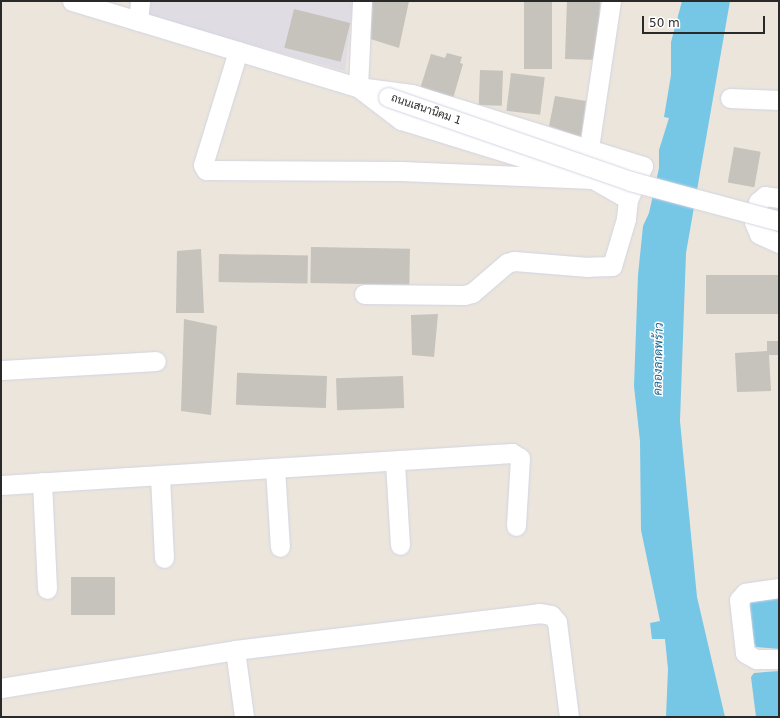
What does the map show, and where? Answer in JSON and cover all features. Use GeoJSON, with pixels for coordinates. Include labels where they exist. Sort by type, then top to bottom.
{"type":"FeatureCollection","features":[{"type":"Feature","properties":{"kind":"street","name":"ถนนเสนานิคม 1"},"geometry":{"type":"LineString","coordinates":[[72,1],[388,96],[630,181],[779,222]]}},
{"type":"Feature","properties":{"kind":"street"},"geometry":{"type":"LineString","coordinates":[[138,21],[140,1]]}},
{"type":"Feature","properties":{"kind":"street"},"geometry":{"type":"LineString","coordinates":[[358,87],[362,1]]}},
{"type":"Feature","properties":{"kind":"street"},"geometry":{"type":"LineString","coordinates":[[589,148],[611,1]]}},
{"type":"Feature","properties":{"kind":"street"},"geometry":{"type":"LineString","coordinates":[[238,51],[203,165],[206,170],[401,171],[593,179]]}},
{"type":"Feature","properties":{"kind":"street"},"geometry":{"type":"LineString","coordinates":[[358,87],[412,94],[643,166],[628,199],[626,219],[612,266],[588,267],[514,261],[507,263],[472,292],[464,295],[364,294]]}},
{"type":"Feature","properties":{"kind":"street"},"geometry":{"type":"LineString","coordinates":[[358,87],[401,120],[593,179],[628,199]]}},
{"type":"Feature","properties":{"kind":"street"},"geometry":{"type":"LineString","coordinates":[[730,98],[779,100]]}},
{"type":"Feature","properties":{"kind":"street"},"geometry":{"type":"LineString","coordinates":[[779,198],[765,196],[758,202],[754,222],[760,234],[779,243]]}},
{"type":"Feature","properties":{"kind":"street"},"geometry":{"type":"LineString","coordinates":[[1,370],[156,361]]}},
{"type":"Feature","properties":{"kind":"street"},"geometry":{"type":"LineString","coordinates":[[1,485],[275,468],[395,463],[512,453],[520,458],[516,526]]}},
{"type":"Feature","properties":{"kind":"street"},"geometry":{"type":"LineString","coordinates":[[395,463],[400,545]]}},
{"type":"Feature","properties":{"kind":"street"},"geometry":{"type":"LineString","coordinates":[[275,468],[280,547]]}},
{"type":"Feature","properties":{"kind":"street"},"geometry":{"type":"LineString","coordinates":[[160,476],[164,558]]}},
{"type":"Feature","properties":{"kind":"street"},"geometry":{"type":"LineString","coordinates":[[42,482],[47,589]]}},
{"type":"Feature","properties":{"kind":"street"},"geometry":{"type":"LineString","coordinates":[[779,588],[745,593],[739,600],[745,654],[756,659],[779,659]]}},
{"type":"Feature","properties":{"kind":"street"},"geometry":{"type":"LineString","coordinates":[[1,688],[235,650],[539,614],[552,615],[557,622],[569,717]]}},
{"type":"Feature","properties":{"kind":"street"},"geometry":{"type":"LineString","coordinates":[[235,650],[244,717]]}},
{"type":"Feature","properties":{"kind":"shaded area"},"geometry":{"type":"Polygon","coordinates":[[[148,1],[353,1],[345,71],[146,15],[148,1]]]}},
{"type":"Feature","properties":{"kind":"water","name":"คลองลาดพร้าว"},"geometry":{"type":"Polygon","coordinates":[[[682,1],[730,1],[686,253],[680,421],[697,597],[725,717],[666,717],[668,669],[665,639],[652,639],[650,623],[660,621],[641,530],[640,441],[634,386],[638,275],[643,226],[649,213],[659,168],[659,150],[669,118],[664,117],[671,75],[671,42],[682,1]]]}},
{"type":"Feature","properties":{"kind":"water"},"geometry":{"type":"Polygon","coordinates":[[[779,593],[779,649],[756,647],[748,631],[749,600],[779,593]]]}},
{"type":"Feature","properties":{"kind":"water"},"geometry":{"type":"Polygon","coordinates":[[[779,671],[779,717],[756,717],[751,677],[754,673],[779,671]]]}},
{"type":"Feature","properties":{"kind":"building"},"geometry":{"type":"Polygon","coordinates":[[[364,1],[409,1],[399,48],[361,36],[364,1]]]}},
{"type":"Feature","properties":{"kind":"building"},"geometry":{"type":"Polygon","coordinates":[[[524,1],[552,1],[552,69],[524,69],[524,1]]]}},
{"type":"Feature","properties":{"kind":"building"},"geometry":{"type":"Polygon","coordinates":[[[567,1],[600,2],[598,60],[565,59],[567,1]]]}},
{"type":"Feature","properties":{"kind":"building"},"geometry":{"type":"Polygon","coordinates":[[[294,9],[350,23],[341,62],[284,48],[294,9]]]}},
{"type":"Feature","properties":{"kind":"building"},"geometry":{"type":"Polygon","coordinates":[[[447,53],[462,57],[460,63],[463,64],[452,102],[419,92],[431,54],[445,58],[447,53]]]}},
{"type":"Feature","properties":{"kind":"building"},"geometry":{"type":"Polygon","coordinates":[[[480,70],[503,71],[502,106],[479,105],[480,70]]]}},
{"type":"Feature","properties":{"kind":"building"},"geometry":{"type":"Polygon","coordinates":[[[511,73],[545,77],[540,115],[506,111],[511,73]]]}},
{"type":"Feature","properties":{"kind":"building"},"geometry":{"type":"Polygon","coordinates":[[[555,96],[586,101],[581,137],[549,126],[555,96]]]}},
{"type":"Feature","properties":{"kind":"building"},"geometry":{"type":"Polygon","coordinates":[[[734,147],[761,152],[754,187],[728,182],[734,147]]]}},
{"type":"Feature","properties":{"kind":"building"},"geometry":{"type":"Polygon","coordinates":[[[311,247],[410,249],[409,285],[310,283],[311,247]]]}},
{"type":"Feature","properties":{"kind":"building"},"geometry":{"type":"Polygon","coordinates":[[[201,249],[204,313],[176,313],[177,251],[201,249]]]}},
{"type":"Feature","properties":{"kind":"building"},"geometry":{"type":"Polygon","coordinates":[[[219,254],[308,256],[307,284],[219,282],[219,254]]]}},
{"type":"Feature","properties":{"kind":"building"},"geometry":{"type":"Polygon","coordinates":[[[706,275],[779,275],[779,314],[706,314],[706,275]]]}},
{"type":"Feature","properties":{"kind":"building"},"geometry":{"type":"Polygon","coordinates":[[[438,314],[434,357],[412,355],[411,315],[438,314]]]}},
{"type":"Feature","properties":{"kind":"building"},"geometry":{"type":"Polygon","coordinates":[[[184,319],[217,326],[211,415],[181,411],[184,319]]]}},
{"type":"Feature","properties":{"kind":"building"},"geometry":{"type":"Polygon","coordinates":[[[767,341],[779,341],[779,355],[769,355],[771,391],[737,392],[735,353],[767,351],[767,341]]]}},
{"type":"Feature","properties":{"kind":"building"},"geometry":{"type":"Polygon","coordinates":[[[237,373],[327,376],[326,408],[236,405],[237,373]]]}},
{"type":"Feature","properties":{"kind":"building"},"geometry":{"type":"Polygon","coordinates":[[[403,376],[404,408],[337,410],[336,378],[403,376]]]}},
{"type":"Feature","properties":{"kind":"building"},"geometry":{"type":"Polygon","coordinates":[[[71,577],[115,577],[115,615],[71,615],[71,577]]]}}]}
